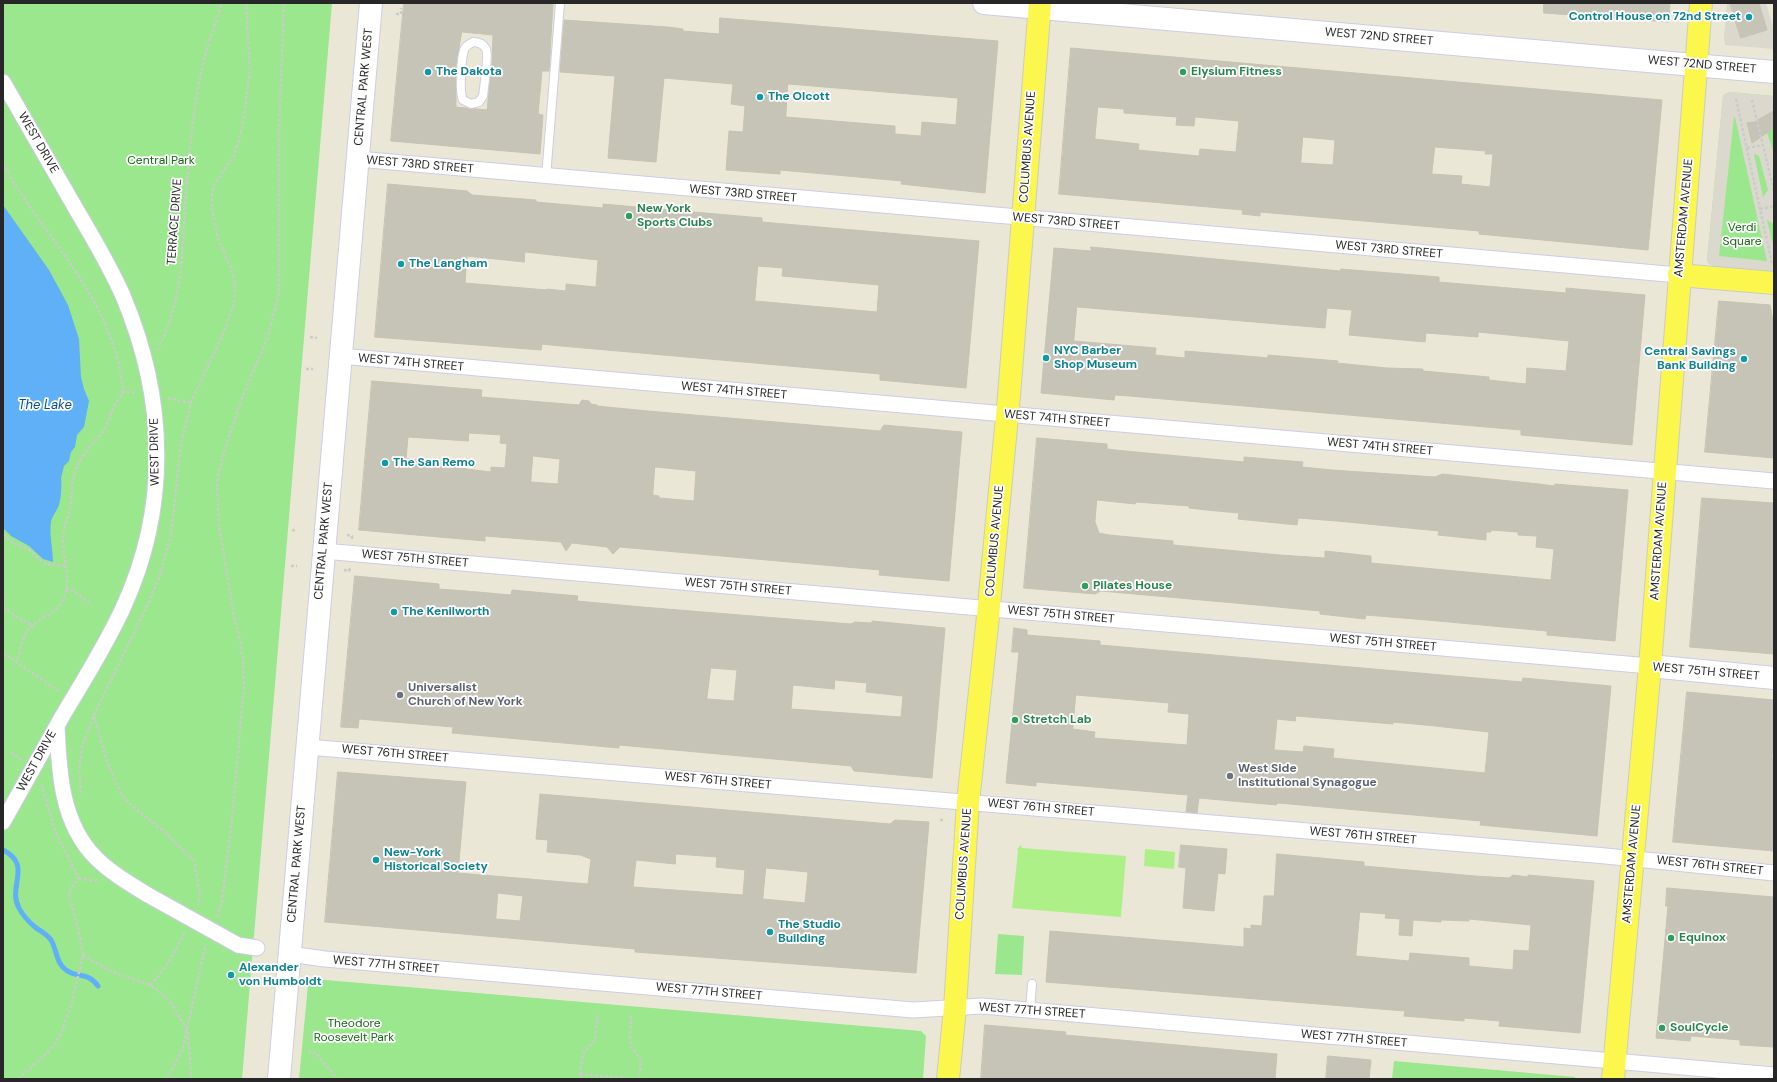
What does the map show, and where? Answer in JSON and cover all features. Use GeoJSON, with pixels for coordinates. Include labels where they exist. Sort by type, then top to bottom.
{"type":"FeatureCollection","features":[{"type":"Feature","properties":{"kind":"main road","name":"CENTRAL PARK WEST"},"geometry":{"type":"LineString","coordinates":[[279,1079],[371,3]]}},
{"type":"Feature","properties":{"kind":"main road","name":"WEST 72ND STREET"},"geometry":{"type":"LineString","coordinates":[[984,3],[1039,5],[1774,72]]}},
{"type":"Feature","properties":{"kind":"main road","name":"AMSTERDAM AVENUE"},"geometry":{"type":"LineString","coordinates":[[1614,1070],[1650,666],[1701,3]]}},
{"type":"Feature","properties":{"kind":"main road","name":"COLUMBUS AVENUE"},"geometry":{"type":"LineString","coordinates":[[948,1079],[955,1008],[968,802],[989,609],[1007,415],[1039,5]]}},
{"type":"Feature","properties":{"kind":"main road","name":"WEST 73RD STREET"},"geometry":{"type":"LineString","coordinates":[[1679,275],[1773,274]]}},
{"type":"Feature","properties":{"kind":"main road","name":"WEST 75TH STREET"},"geometry":{"type":"LineString","coordinates":[[1650,666],[1774,678]]}},
{"type":"Feature","properties":{"kind":"street","name":"WEST DRIVE"},"geometry":{"type":"LineString","coordinates":[[3,82],[112,272],[132,320],[148,368],[156,427],[158,469],[156,492],[147,536],[123,607],[3,822]]}},
{"type":"Feature","properties":{"kind":"street","name":"WEST 73RD STREET"},"geometry":{"type":"LineString","coordinates":[[358,159],[546,177],[1679,275]]}},
{"type":"Feature","properties":{"kind":"street","name":"WEST 74TH STREET"},"geometry":{"type":"LineString","coordinates":[[340,356],[1774,481]]}},
{"type":"Feature","properties":{"kind":"street","name":"WEST 75TH STREET"},"geometry":{"type":"LineString","coordinates":[[323,551],[1650,666]]}},
{"type":"Feature","properties":{"kind":"street"},"geometry":{"type":"LineString","coordinates":[[57,726],[60,772],[63,791],[74,827],[96,858],[124,880],[148,895],[238,944],[257,948]]}},
{"type":"Feature","properties":{"kind":"street","name":"WEST 76TH STREET"},"geometry":{"type":"LineString","coordinates":[[307,747],[1633,858],[1774,873]]}},
{"type":"Feature","properties":{"kind":"street","name":"WEST 77TH STREET"},"geometry":{"type":"LineString","coordinates":[[289,954],[325,960],[914,1010],[982,1006],[1030,1010],[1614,1070],[1774,1075]]}},
{"type":"Feature","properties":{"kind":"lane"},"geometry":{"type":"LineString","coordinates":[[546,177],[560,3]]}},
{"type":"Feature","properties":{"kind":"lane"},"geometry":{"type":"LineString","coordinates":[[477,42],[478,33]]}},
{"type":"Feature","properties":{"kind":"lane"},"geometry":{"type":"LineString","coordinates":[[477,42],[484,45],[487,52],[484,95],[480,102],[470,104],[463,100],[461,95],[464,52],[468,44],[477,42]]}},
{"type":"Feature","properties":{"kind":"lane"},"geometry":{"type":"LineString","coordinates":[[1030,1010],[1032,984]]}},
{"type":"Feature","properties":{"kind":"path","name":"TERRACE DRIVE"},"geometry":{"type":"LineString","coordinates":[[148,368],[167,333],[177,296],[183,255],[187,180],[194,113],[206,53],[222,3]]}},
{"type":"Feature","properties":{"kind":"path"},"geometry":{"type":"LineString","coordinates":[[81,796],[79,770],[83,744],[94,715],[147,606],[159,577],[171,536],[182,443],[191,403],[226,326],[234,303],[235,287],[233,274],[218,238],[212,210],[212,196],[214,185],[234,156],[242,129],[250,70],[246,18],[248,3]]}},
{"type":"Feature","properties":{"kind":"path"},"geometry":{"type":"LineString","coordinates":[[216,920],[222,901],[232,819],[244,686],[243,660],[240,639],[234,616],[219,526],[217,484],[227,442],[242,398],[267,339],[279,294],[279,132],[284,3]]}},
{"type":"Feature","properties":{"kind":"path"},"geometry":{"type":"LineString","coordinates":[[396,14],[400,14],[401,8]]}},
{"type":"Feature","properties":{"kind":"path"},"geometry":{"type":"LineString","coordinates":[[1736,99],[1773,274]]}},
{"type":"Feature","properties":{"kind":"path"},"geometry":{"type":"LineString","coordinates":[[1752,100],[1774,191]]}},
{"type":"Feature","properties":{"kind":"path"},"geometry":{"type":"LineString","coordinates":[[1747,148],[1763,145]]}},
{"type":"Feature","properties":{"kind":"path"},"geometry":{"type":"LineString","coordinates":[[3,163],[19,190],[63,252],[89,293],[106,327],[118,360],[122,392],[114,406],[108,423],[78,462],[71,489],[70,508],[63,535],[66,589],[59,607],[51,614],[33,625],[23,642],[17,661]]}},
{"type":"Feature","properties":{"kind":"path"},"geometry":{"type":"LineString","coordinates":[[1760,209],[1774,206]]}},
{"type":"Feature","properties":{"kind":"path"},"geometry":{"type":"LineString","coordinates":[[310,337],[317,338]]}},
{"type":"Feature","properties":{"kind":"path"},"geometry":{"type":"LineString","coordinates":[[306,369],[313,369]]}},
{"type":"Feature","properties":{"kind":"path"},"geometry":{"type":"LineString","coordinates":[[122,392],[138,394]]}},
{"type":"Feature","properties":{"kind":"path"},"geometry":{"type":"LineString","coordinates":[[168,398],[191,403]]}},
{"type":"Feature","properties":{"kind":"path"},"geometry":{"type":"LineString","coordinates":[[292,530],[297,531]]}},
{"type":"Feature","properties":{"kind":"path"},"geometry":{"type":"LineString","coordinates":[[3,534],[13,542],[28,549],[45,564],[64,566]]}},
{"type":"Feature","properties":{"kind":"path"},"geometry":{"type":"LineString","coordinates":[[347,535],[352,536]]}},
{"type":"Feature","properties":{"kind":"path"},"geometry":{"type":"LineString","coordinates":[[291,566],[297,566]]}},
{"type":"Feature","properties":{"kind":"path"},"geometry":{"type":"LineString","coordinates":[[344,570],[349,571]]}},
{"type":"Feature","properties":{"kind":"path"},"geometry":{"type":"LineString","coordinates":[[66,589],[75,592],[92,605]]}},
{"type":"Feature","properties":{"kind":"path"},"geometry":{"type":"LineString","coordinates":[[3,607],[22,620],[33,625]]}},
{"type":"Feature","properties":{"kind":"path"},"geometry":{"type":"LineString","coordinates":[[3,653],[17,661],[61,693]]}},
{"type":"Feature","properties":{"kind":"path"},"geometry":{"type":"LineString","coordinates":[[94,715],[106,758],[120,792],[133,807],[166,833],[194,861],[200,893],[195,909]]}},
{"type":"Feature","properties":{"kind":"path"},"geometry":{"type":"LineString","coordinates":[[11,752],[23,761]]}},
{"type":"Feature","properties":{"kind":"path"},"geometry":{"type":"LineString","coordinates":[[39,779],[56,833],[79,879]]}},
{"type":"Feature","properties":{"kind":"path"},"geometry":{"type":"LineString","coordinates":[[79,879],[100,882]]}},
{"type":"Feature","properties":{"kind":"path"},"geometry":{"type":"LineString","coordinates":[[18,1079],[54,1045],[61,1033],[71,1006],[83,954],[79,932],[69,896],[71,887],[79,879]]}},
{"type":"Feature","properties":{"kind":"path"},"geometry":{"type":"LineString","coordinates":[[150,985],[162,973],[174,956],[186,928]]}},
{"type":"Feature","properties":{"kind":"path"},"geometry":{"type":"LineString","coordinates":[[167,1079],[179,1058],[208,939]]}},
{"type":"Feature","properties":{"kind":"path"},"geometry":{"type":"LineString","coordinates":[[83,954],[108,970],[150,985],[163,994],[172,1004],[187,1030],[191,1079]]}},
{"type":"Feature","properties":{"kind":"path"},"geometry":{"type":"LineString","coordinates":[[580,1079],[583,1055],[594,1043],[598,1014]]}},
{"type":"Feature","properties":{"kind":"path"},"geometry":{"type":"LineString","coordinates":[[631,1016],[630,1042],[631,1046],[640,1057],[639,1079]]}},
{"type":"Feature","properties":{"kind":"path"},"geometry":{"type":"LineString","coordinates":[[308,1052],[316,1053],[337,1079]]}},
{"type":"Feature","properties":{"kind":"path"},"geometry":{"type":"LineString","coordinates":[[580,1074],[609,1078],[632,1079]]}},
{"type":"Feature","properties":{"kind":"green space","name":"Central Park"},"geometry":{"type":"Polygon","coordinates":[[[3,3],[332,3],[242,1079],[3,1079],[3,3]]]}},
{"type":"Feature","properties":{"kind":"green space","name":"Verdi Square"},"geometry":{"type":"Polygon","coordinates":[[[1730,92],[1774,96],[1774,273],[1715,266],[1709,264],[1707,260],[1723,96],[1730,92]]]}},
{"type":"Feature","properties":{"kind":"green space"},"geometry":{"type":"Polygon","coordinates":[[[1021,845],[1022,848],[1126,856],[1121,917],[1012,908],[1017,849],[1021,845]]]}},
{"type":"Feature","properties":{"kind":"green space"},"geometry":{"type":"Polygon","coordinates":[[[1145,849],[1175,852],[1174,869],[1144,866],[1145,849]]]}},
{"type":"Feature","properties":{"kind":"green space"},"geometry":{"type":"Polygon","coordinates":[[[998,934],[1024,936],[1022,975],[995,974],[998,934]]]}},
{"type":"Feature","properties":{"kind":"green space","name":"Theodore Roosevelt Park"},"geometry":{"type":"Polygon","coordinates":[[[314,979],[921,1031],[926,1036],[923,1079],[299,1079],[308,985],[309,982],[314,979]]]}},
{"type":"Feature","properties":{"kind":"green space"},"geometry":{"type":"Polygon","coordinates":[[[1394,1061],[1575,1077],[1575,1079],[1392,1079],[1394,1061]]]}},
{"type":"Feature","properties":{"kind":"shaded area"},"geometry":{"type":"Polygon","coordinates":[[[1727,3],[1730,4],[1741,38],[1767,30],[1759,3],[1766,3],[1774,30],[1774,49],[1725,45],[1724,38],[1727,3]]]}},
{"type":"Feature","properties":{"kind":"shaded area","name":"Verdi Square"},"geometry":{"type":"Polygon","coordinates":[[[1730,92],[1774,96],[1774,112],[1762,118],[1774,153],[1774,224],[1767,220],[1774,249],[1774,273],[1715,266],[1709,264],[1707,260],[1723,96],[1730,92]],[[1735,117],[1719,256],[1767,261],[1735,117]],[[1755,154],[1763,197],[1768,190],[1759,156],[1755,154]]]}},
{"type":"Feature","properties":{"kind":"water","name":"The Lake"},"geometry":{"type":"Polygon","coordinates":[[[3,205],[49,270],[68,305],[79,339],[81,377],[89,401],[84,427],[77,435],[75,447],[71,452],[69,461],[64,466],[61,478],[60,503],[51,522],[50,532],[53,562],[43,559],[29,546],[11,536],[3,528],[3,205]]]}},
{"type":"Feature","properties":{"kind":"building","name":"The Dakota"},"geometry":{"type":"Polygon","coordinates":[[[404,3],[553,3],[549,71],[542,71],[538,114],[543,115],[540,154],[391,141],[404,3]],[[462,32],[456,65],[456,107],[487,110],[492,64],[493,35],[462,32]]]}},
{"type":"Feature","properties":{"kind":"building"},"geometry":{"type":"Polygon","coordinates":[[[1544,3],[1670,3],[1669,22],[1544,13],[1544,3]]]}},
{"type":"Feature","properties":{"kind":"building","name":"Control House on 72nd Street"},"geometry":{"type":"Polygon","coordinates":[[[1730,3],[1759,3],[1767,30],[1741,38],[1730,3]]]}},
{"type":"Feature","properties":{"kind":"building"},"geometry":{"type":"Polygon","coordinates":[[[720,18],[998,41],[985,193],[901,184],[902,181],[780,170],[780,174],[726,170],[729,131],[743,132],[745,106],[731,104],[733,84],[664,78],[656,162],[608,158],[615,76],[560,72],[564,20],[668,27],[683,29],[683,31],[719,34],[720,18]],[[788,84],[786,117],[895,126],[895,134],[921,136],[922,122],[956,125],[958,98],[788,84]]]}},
{"type":"Feature","properties":{"kind":"building"},"geometry":{"type":"Polygon","coordinates":[[[1071,48],[1662,100],[1648,250],[1479,234],[1479,231],[1260,212],[1260,216],[1242,214],[1243,210],[1059,194],[1071,48]],[[1098,107],[1095,139],[1139,144],[1138,150],[1199,156],[1200,149],[1236,152],[1239,121],[1195,117],[1194,126],[1176,125],[1177,117],[1124,113],[1124,109],[1098,107]],[[1303,137],[1301,163],[1333,165],[1335,140],[1303,137]],[[1435,147],[1432,174],[1462,176],[1461,184],[1490,187],[1493,154],[1485,154],[1486,151],[1435,147]]]}},
{"type":"Feature","properties":{"kind":"building"},"geometry":{"type":"Polygon","coordinates":[[[1774,111],[1774,128],[1752,143],[1747,123],[1754,122],[1774,111]]]}},
{"type":"Feature","properties":{"kind":"building"},"geometry":{"type":"Polygon","coordinates":[[[388,184],[467,191],[472,195],[536,200],[536,202],[603,208],[603,204],[762,218],[762,222],[979,241],[966,388],[880,380],[880,374],[542,344],[541,350],[375,337],[388,184]],[[525,252],[524,262],[467,256],[465,283],[566,291],[566,284],[596,287],[598,260],[525,252]],[[758,266],[755,301],[877,312],[879,285],[782,276],[783,268],[758,266]]]}},
{"type":"Feature","properties":{"kind":"building"},"geometry":{"type":"Polygon","coordinates":[[[1091,247],[1340,271],[1341,269],[1439,277],[1439,282],[1566,293],[1566,288],[1645,295],[1632,445],[1521,435],[1521,430],[1129,396],[1115,395],[1114,400],[1041,393],[1054,248],[1091,251],[1091,247]],[[1077,307],[1074,341],[1156,348],[1155,355],[1185,358],[1185,351],[1268,358],[1268,355],[1338,361],[1337,363],[1387,368],[1423,369],[1423,371],[1489,377],[1489,380],[1526,384],[1527,368],[1566,371],[1569,341],[1478,332],[1478,337],[1426,333],[1425,342],[1349,335],[1352,310],[1327,308],[1325,328],[1077,307]]]}},
{"type":"Feature","properties":{"kind":"building","name":"Central Savings Bank Building"},"geometry":{"type":"Polygon","coordinates":[[[1719,301],[1770,305],[1774,326],[1774,458],[1705,452],[1719,301]]]}},
{"type":"Feature","properties":{"kind":"building"},"geometry":{"type":"Polygon","coordinates":[[[372,381],[482,390],[481,397],[579,405],[582,400],[589,401],[591,404],[597,406],[880,431],[884,425],[962,432],[949,581],[879,575],[880,570],[620,547],[613,554],[607,547],[572,543],[566,551],[561,542],[485,536],[485,541],[359,530],[372,381]],[[469,433],[468,441],[408,437],[406,459],[466,465],[466,469],[491,472],[491,467],[505,468],[507,444],[500,443],[501,435],[469,433]],[[533,456],[531,482],[558,484],[560,459],[533,456]],[[655,467],[653,495],[659,496],[659,498],[694,501],[696,471],[655,467]]]}},
{"type":"Feature","properties":{"kind":"building"},"geometry":{"type":"Polygon","coordinates":[[[1037,438],[1107,444],[1107,449],[1244,462],[1244,457],[1303,462],[1302,467],[1332,470],[1435,477],[1442,474],[1554,486],[1555,484],[1628,490],[1615,641],[1547,635],[1547,631],[1427,620],[1366,615],[1365,619],[1320,614],[1320,611],[1246,604],[1101,591],[1095,594],[1024,588],[1037,438]],[[1097,500],[1095,522],[1099,533],[1173,541],[1173,545],[1280,555],[1325,558],[1325,551],[1371,556],[1371,563],[1551,580],[1554,549],[1536,547],[1537,536],[1518,535],[1518,532],[1491,530],[1491,532],[1486,532],[1486,540],[1438,535],[1439,531],[1337,521],[1298,518],[1297,525],[1238,519],[1239,513],[1189,508],[1189,506],[1136,502],[1135,504],[1097,500]]]}},
{"type":"Feature","properties":{"kind":"building"},"geometry":{"type":"Polygon","coordinates":[[[1702,498],[1774,503],[1774,654],[1690,647],[1702,498]]]}},
{"type":"Feature","properties":{"kind":"building"},"geometry":{"type":"Polygon","coordinates":[[[355,576],[439,584],[439,589],[511,595],[512,590],[578,596],[577,601],[642,607],[851,624],[855,622],[872,623],[872,621],[945,628],[932,778],[854,771],[851,766],[619,745],[619,748],[452,733],[453,727],[359,719],[358,728],[341,727],[355,576]],[[711,668],[707,699],[734,701],[737,670],[711,668]],[[835,680],[834,689],[793,685],[791,709],[901,717],[903,696],[866,692],[867,683],[835,680]]]}},
{"type":"Feature","properties":{"kind":"building"},"geometry":{"type":"Polygon","coordinates":[[[1014,628],[1027,630],[1027,635],[1100,641],[1100,645],[1522,682],[1523,678],[1611,686],[1597,836],[1480,825],[1481,821],[1278,803],[1276,805],[1199,798],[1197,813],[1186,812],[1188,795],[1036,782],[1036,786],[1006,783],[1019,652],[1012,652],[1014,628]],[[1076,695],[1073,729],[1095,732],[1094,738],[1187,745],[1189,714],[1168,712],[1169,703],[1076,695]],[[1296,716],[1295,721],[1277,719],[1274,750],[1303,752],[1304,746],[1334,749],[1333,758],[1485,773],[1489,732],[1393,722],[1393,724],[1296,716]]]}},
{"type":"Feature","properties":{"kind":"building"},"geometry":{"type":"Polygon","coordinates":[[[1687,692],[1774,700],[1772,758],[1774,759],[1774,851],[1673,842],[1687,692]]]}},
{"type":"Feature","properties":{"kind":"building"},"geometry":{"type":"Polygon","coordinates":[[[338,772],[466,782],[458,873],[588,884],[591,859],[580,855],[547,852],[548,840],[536,839],[540,794],[890,824],[895,820],[929,822],[916,973],[635,952],[635,949],[325,922],[338,772]],[[676,854],[675,864],[636,860],[633,887],[743,895],[745,870],[716,867],[717,857],[676,854]],[[766,868],[763,899],[805,903],[808,872],[766,868]],[[498,893],[496,919],[520,921],[523,896],[498,893]]]}},
{"type":"Feature","properties":{"kind":"building"},"geometry":{"type":"Polygon","coordinates":[[[1181,845],[1227,849],[1225,874],[1218,873],[1214,911],[1183,908],[1186,868],[1179,867],[1181,845]]]}},
{"type":"Feature","properties":{"kind":"building"},"geometry":{"type":"Polygon","coordinates":[[[1277,854],[1364,862],[1364,866],[1475,876],[1509,878],[1513,875],[1528,877],[1528,875],[1594,881],[1580,1033],[1499,1026],[1500,1021],[1464,1018],[1464,1021],[1404,1016],[1405,1011],[1046,982],[1050,931],[1244,947],[1244,928],[1251,929],[1251,925],[1262,926],[1264,896],[1274,896],[1277,854]],[[1360,912],[1356,956],[1409,961],[1410,953],[1469,958],[1469,966],[1513,970],[1514,950],[1529,951],[1531,925],[1469,919],[1469,921],[1441,920],[1441,922],[1413,920],[1412,936],[1399,935],[1400,919],[1385,918],[1386,914],[1360,912]]]}},
{"type":"Feature","properties":{"kind":"building"},"geometry":{"type":"Polygon","coordinates":[[[1667,888],[1774,897],[1774,1047],[1740,1045],[1740,1040],[1691,1036],[1690,1041],[1656,1038],[1668,906],[1666,906],[1667,888]]]}},
{"type":"Feature","properties":{"kind":"building"},"geometry":{"type":"Polygon","coordinates":[[[985,1025],[1066,1032],[1065,1035],[1277,1054],[1275,1079],[981,1079],[985,1025]]]}},
{"type":"Feature","properties":{"kind":"building"},"geometry":{"type":"Polygon","coordinates":[[[1328,1056],[1371,1060],[1369,1079],[1326,1079],[1328,1056]]]}},
{"type":"Feature","properties":{"kind":"waterway"},"geometry":{"type":"LineString","coordinates":[[3,850],[12,856],[16,862],[18,869],[16,900],[22,913],[33,925],[51,940],[58,960],[66,970],[70,973],[90,978],[98,986]]}},
{"type":"Feature","properties":{"kind":"place","name":"Control House on 72nd Street"},"geometry":{"type":"Point","coordinates":[1749,17]}},
{"type":"Feature","properties":{"kind":"place","name":"The Dakota"},"geometry":{"type":"Point","coordinates":[428,72]}},
{"type":"Feature","properties":{"kind":"place","name":"Elysium Fitness"},"geometry":{"type":"Point","coordinates":[1183,72]}},
{"type":"Feature","properties":{"kind":"place","name":"The Olcott"},"geometry":{"type":"Point","coordinates":[760,97]}},
{"type":"Feature","properties":{"kind":"place","name":"New York Sports Clubs"},"geometry":{"type":"Point","coordinates":[629,216]}},
{"type":"Feature","properties":{"kind":"place","name":"The Langham"},"geometry":{"type":"Point","coordinates":[401,264]}},
{"type":"Feature","properties":{"kind":"place","name":"NYC Barber Shop Museum"},"geometry":{"type":"Point","coordinates":[1046,358]}},
{"type":"Feature","properties":{"kind":"place","name":"Central Savings Bank Building"},"geometry":{"type":"Point","coordinates":[1744,359]}},
{"type":"Feature","properties":{"kind":"place","name":"The San Remo"},"geometry":{"type":"Point","coordinates":[385,463]}},
{"type":"Feature","properties":{"kind":"place","name":"Pilates House"},"geometry":{"type":"Point","coordinates":[1085,586]}},
{"type":"Feature","properties":{"kind":"place","name":"The Kenilworth"},"geometry":{"type":"Point","coordinates":[394,612]}},
{"type":"Feature","properties":{"kind":"place","name":"Universalist Church of New York"},"geometry":{"type":"Point","coordinates":[400,695]}},
{"type":"Feature","properties":{"kind":"place","name":"Stretch Lab"},"geometry":{"type":"Point","coordinates":[1015,720]}},
{"type":"Feature","properties":{"kind":"place","name":"West Side Institutional Synagogue"},"geometry":{"type":"Point","coordinates":[1230,776]}},
{"type":"Feature","properties":{"kind":"place","name":"New-York Historical Society"},"geometry":{"type":"Point","coordinates":[376,860]}},
{"type":"Feature","properties":{"kind":"place","name":"The Studio Building"},"geometry":{"type":"Point","coordinates":[770,932]}},
{"type":"Feature","properties":{"kind":"place","name":"Equinox"},"geometry":{"type":"Point","coordinates":[1671,938]}},
{"type":"Feature","properties":{"kind":"place","name":"Alexander von Humboldt"},"geometry":{"type":"Point","coordinates":[231,975]}},
{"type":"Feature","properties":{"kind":"place","name":"SoulCycle"},"geometry":{"type":"Point","coordinates":[1662,1028]}}]}
